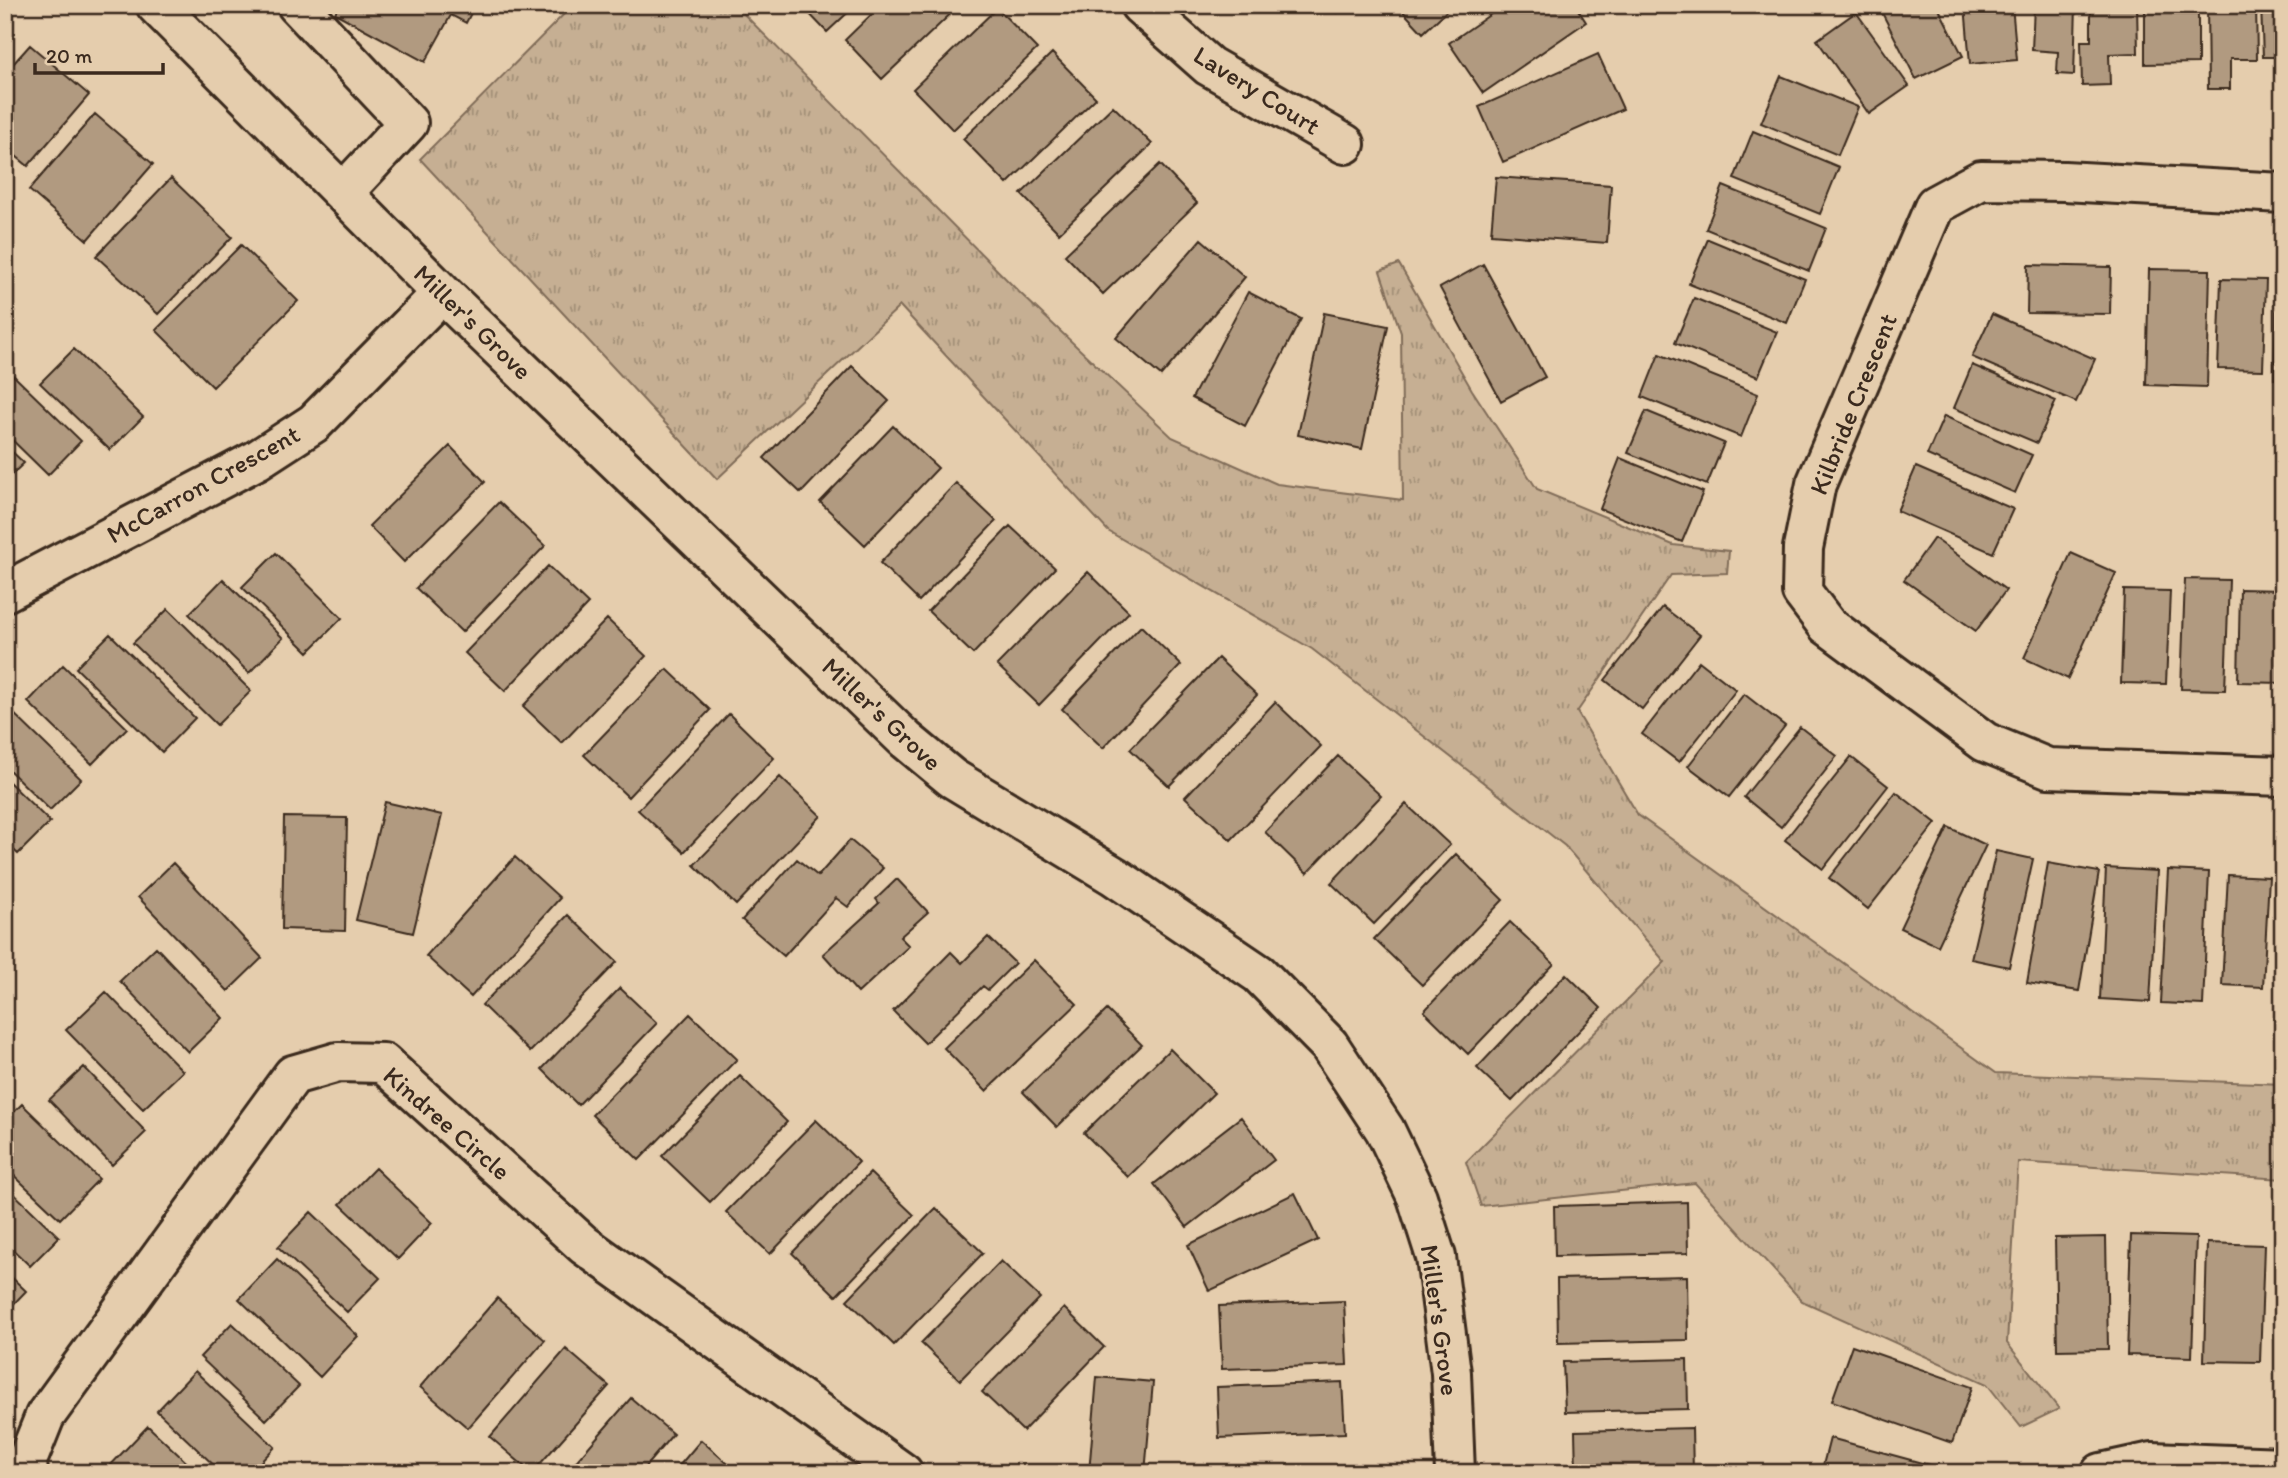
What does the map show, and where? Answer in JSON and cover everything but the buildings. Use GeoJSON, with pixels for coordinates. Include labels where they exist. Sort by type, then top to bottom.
{"type":"FeatureCollection","features":[{"type":"Feature","properties":{"kind":"street","name":"Miller's Grove"},"geometry":{"type":"LineString","coordinates":[[156,5],[442,293],[905,738],[952,778],[1114,876],[1259,974],[1329,1045],[1385,1130],[1417,1197],[1436,1257],[1451,1373],[1455,1473]]}},
{"type":"Feature","properties":{"kind":"street"},"geometry":{"type":"LineString","coordinates":[[297,5],[408,122],[344,192]]}},
{"type":"Feature","properties":{"kind":"street","name":"Lavery Court"},"geometry":{"type":"LineString","coordinates":[[1140,5],[1209,66],[1345,144]]}},
{"type":"Feature","properties":{"kind":"street","name":"Kilbride Crescent"},"geometry":{"type":"LineString","coordinates":[[2283,193],[2064,181],[1981,180],[1935,205],[1816,484],[1803,548],[1802,592],[1827,625],[1985,742],[2048,768],[2283,776]]}},
{"type":"Feature","properties":{"kind":"street","name":"McCarron Crescent"},"geometry":{"type":"LineString","coordinates":[[5,592],[257,460],[314,423],[442,293]]}},
{"type":"Feature","properties":{"kind":"street","name":"Kindree Circle"},"geometry":{"type":"LineString","coordinates":[[28,1473],[27,1461],[45,1416],[293,1075],[338,1062],[383,1063],[584,1245],[903,1473]]}},
{"type":"Feature","properties":{"kind":"street"},"geometry":{"type":"LineString","coordinates":[[2101,1473],[2151,1462],[2283,1467]]}},
{"type":"Feature","properties":{"kind":"green space"},"geometry":{"type":"Polygon","coordinates":[[[573,5],[735,5],[1019,292],[1172,437],[1277,484],[1403,500],[1401,333],[1380,271],[1399,264],[1472,390],[1537,489],[1673,545],[1729,551],[1727,573],[1671,575],[1577,712],[1638,815],[1996,1073],[2283,1084],[2283,1179],[2018,1162],[2007,1343],[2059,1409],[2021,1427],[1987,1384],[1802,1301],[1695,1183],[1481,1206],[1466,1162],[1665,962],[1565,846],[1312,649],[1108,531],[900,306],[717,479],[420,159],[573,5]]]}}]}
